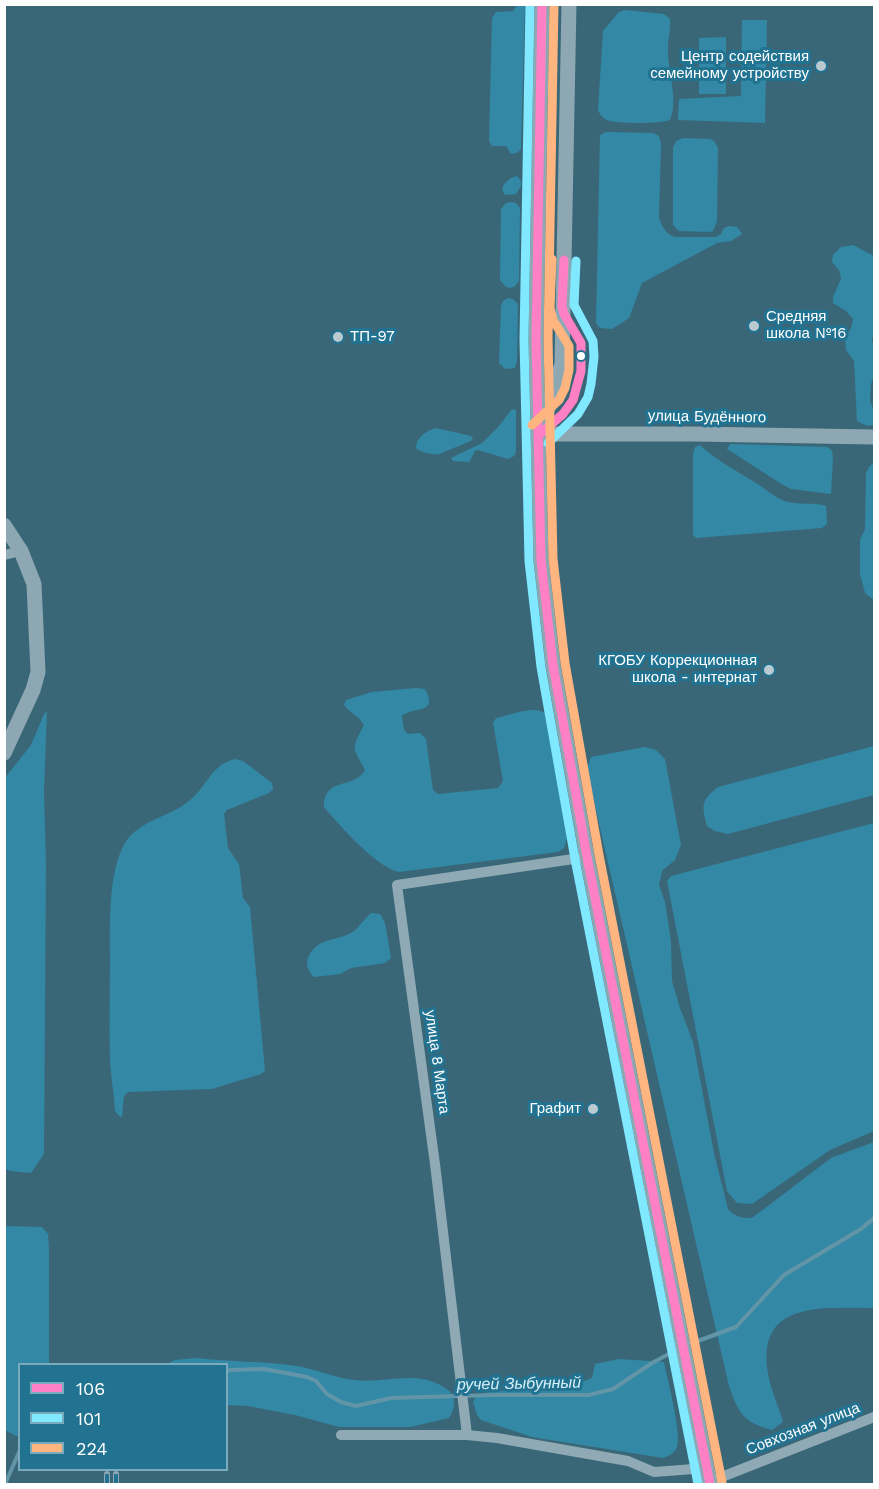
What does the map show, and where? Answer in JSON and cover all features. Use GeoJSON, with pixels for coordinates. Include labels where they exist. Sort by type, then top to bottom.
{"type":"FeatureCollection","features":[{"type":"Feature","properties":{"kind":"main road"},"geometry":{"type":"LineString","coordinates":[[542,4],[536,339],[540,434],[541,560],[552,654],[587,857],[709,1478]]}},
{"type":"Feature","properties":{"kind":"main road"},"geometry":{"type":"LineString","coordinates":[[540,434],[562,364],[569,4]]}},
{"type":"Feature","properties":{"kind":"main road","name":"улица Будённого"},"geometry":{"type":"LineString","coordinates":[[540,434],[874,437]]}},
{"type":"Feature","properties":{"kind":"main road"},"geometry":{"type":"LineString","coordinates":[[4,525],[21,550],[34,584],[38,672],[33,690],[5,751]]}},
{"type":"Feature","properties":{"kind":"street"},"geometry":{"type":"LineString","coordinates":[[4,555],[21,550]]}},
{"type":"Feature","properties":{"kind":"street","name":"улица 8 Марта"},"geometry":{"type":"LineString","coordinates":[[467,1435],[435,1164],[397,885],[587,857]]}},
{"type":"Feature","properties":{"kind":"street","name":"Совхозная улица"},"geometry":{"type":"LineString","coordinates":[[709,1478],[874,1417]]}},
{"type":"Feature","properties":{"kind":"street"},"geometry":{"type":"LineString","coordinates":[[341,1435],[467,1435],[497,1438],[628,1461],[654,1472],[709,1478]]}},
{"type":"Feature","properties":{"kind":"shaded area"},"geometry":{"type":"Polygon","coordinates":[[[517,5],[525,5],[521,149],[511,154],[506,146],[492,146],[489,141],[492,18],[496,12],[513,11],[517,5]]]}},
{"type":"Feature","properties":{"kind":"shaded area"},"geometry":{"type":"Polygon","coordinates":[[[625,10],[664,14],[670,19],[668,57],[673,103],[670,120],[648,123],[612,121],[604,118],[598,110],[603,31],[619,12],[625,10]]]}},
{"type":"Feature","properties":{"kind":"shaded area"},"geometry":{"type":"Polygon","coordinates":[[[742,20],[767,20],[765,123],[678,120],[679,99],[741,96],[742,20]]]}},
{"type":"Feature","properties":{"kind":"shaded area"},"geometry":{"type":"Polygon","coordinates":[[[726,37],[726,94],[699,94],[699,38],[726,37]]]}},
{"type":"Feature","properties":{"kind":"shaded area"},"geometry":{"type":"Polygon","coordinates":[[[606,132],[653,133],[659,136],[661,143],[659,217],[669,234],[675,237],[716,237],[729,226],[737,227],[742,234],[731,241],[717,243],[642,283],[629,318],[612,329],[600,328],[596,323],[600,135],[606,132]]]}},
{"type":"Feature","properties":{"kind":"shaded area"},"geometry":{"type":"Polygon","coordinates":[[[683,138],[710,139],[718,148],[717,221],[713,231],[679,231],[673,225],[673,148],[676,141],[683,138]]]}},
{"type":"Feature","properties":{"kind":"shaded area"},"geometry":{"type":"Polygon","coordinates":[[[517,176],[521,181],[521,186],[516,194],[505,195],[502,190],[504,184],[517,176]]]}},
{"type":"Feature","properties":{"kind":"shaded area"},"geometry":{"type":"Polygon","coordinates":[[[506,203],[516,203],[520,208],[519,281],[510,288],[500,280],[501,209],[506,203]]]}},
{"type":"Feature","properties":{"kind":"shaded area"},"geometry":{"type":"Polygon","coordinates":[[[853,245],[874,256],[872,341],[874,376],[870,401],[874,411],[874,424],[870,426],[857,421],[854,361],[846,350],[845,339],[853,319],[846,311],[833,303],[833,297],[841,279],[839,270],[832,262],[833,255],[841,247],[853,245]]]}},
{"type":"Feature","properties":{"kind":"shaded area"},"geometry":{"type":"Polygon","coordinates":[[[508,298],[518,304],[517,361],[515,368],[505,369],[499,363],[501,306],[508,298]]]}},
{"type":"Feature","properties":{"kind":"shaded area"},"geometry":{"type":"Polygon","coordinates":[[[512,409],[516,410],[516,452],[514,456],[508,459],[478,450],[469,462],[453,461],[451,458],[482,443],[512,409]]]}},
{"type":"Feature","properties":{"kind":"shaded area"},"geometry":{"type":"Polygon","coordinates":[[[436,428],[473,438],[471,441],[439,454],[427,453],[416,448],[422,435],[436,428]]]}},
{"type":"Feature","properties":{"kind":"shaded area"},"geometry":{"type":"Polygon","coordinates":[[[730,444],[828,447],[833,457],[831,494],[791,489],[727,449],[730,444]]]}},
{"type":"Feature","properties":{"kind":"shaded area"},"geometry":{"type":"Polygon","coordinates":[[[700,445],[721,462],[780,499],[793,503],[826,506],[827,524],[822,528],[696,538],[693,535],[693,454],[695,447],[700,445]]]}},
{"type":"Feature","properties":{"kind":"shaded area"},"geometry":{"type":"Polygon","coordinates":[[[874,462],[874,600],[865,593],[860,574],[860,540],[865,529],[866,473],[874,462]]]}},
{"type":"Feature","properties":{"kind":"shaded area"},"geometry":{"type":"Polygon","coordinates":[[[425,689],[429,703],[423,708],[402,716],[404,730],[408,734],[420,733],[426,739],[433,790],[438,794],[498,788],[503,781],[493,723],[496,718],[529,710],[542,711],[547,714],[567,838],[564,848],[558,852],[399,872],[390,869],[369,854],[339,824],[324,807],[325,797],[334,787],[354,780],[365,770],[355,748],[364,725],[344,705],[346,700],[372,692],[425,689]]]}},
{"type":"Feature","properties":{"kind":"shaded area"},"geometry":{"type":"Polygon","coordinates":[[[47,711],[44,791],[46,864],[44,1154],[31,1173],[5,1169],[4,779],[31,745],[47,711]]]}},
{"type":"Feature","properties":{"kind":"shaded area"},"geometry":{"type":"Polygon","coordinates":[[[874,746],[874,795],[728,834],[715,831],[707,826],[704,813],[705,800],[718,787],[874,746]]]}},
{"type":"Feature","properties":{"kind":"shaded area"},"geometry":{"type":"Polygon","coordinates":[[[645,747],[656,750],[665,759],[681,845],[675,860],[662,871],[659,885],[665,902],[671,941],[672,981],[693,1042],[714,1153],[728,1209],[738,1216],[752,1218],[831,1158],[874,1142],[874,1308],[813,1310],[796,1314],[781,1322],[771,1334],[767,1353],[770,1384],[783,1422],[772,1430],[754,1424],[743,1416],[729,1386],[588,776],[587,768],[591,757],[645,747]]]}},
{"type":"Feature","properties":{"kind":"shaded area"},"geometry":{"type":"Polygon","coordinates":[[[235,759],[243,761],[272,783],[273,789],[269,793],[227,810],[224,814],[228,848],[239,864],[243,898],[250,907],[265,1071],[212,1089],[128,1092],[124,1096],[122,1117],[115,1111],[110,1061],[110,913],[115,868],[119,855],[125,843],[138,829],[189,801],[214,771],[235,759]]]}},
{"type":"Feature","properties":{"kind":"shaded area"},"geometry":{"type":"Polygon","coordinates":[[[874,823],[874,1131],[830,1150],[752,1204],[737,1203],[727,1191],[667,881],[671,876],[874,823]]]}},
{"type":"Feature","properties":{"kind":"shaded area"},"geometry":{"type":"Polygon","coordinates":[[[371,913],[380,914],[385,923],[391,958],[385,963],[351,968],[340,974],[314,977],[307,965],[311,952],[322,943],[350,934],[371,913]]]}},
{"type":"Feature","properties":{"kind":"shaded area"},"geometry":{"type":"Polygon","coordinates":[[[5,1226],[42,1227],[48,1234],[49,1249],[49,1363],[18,1363],[18,1436],[5,1430],[5,1226]]]}},
{"type":"Feature","properties":{"kind":"shaded area"},"geometry":{"type":"Polygon","coordinates":[[[196,1358],[272,1363],[366,1381],[402,1378],[426,1380],[437,1383],[448,1390],[453,1396],[454,1407],[449,1418],[410,1427],[339,1427],[295,1415],[248,1406],[228,1405],[228,1363],[169,1363],[175,1360],[196,1358]]]}},
{"type":"Feature","properties":{"kind":"shaded area"},"geometry":{"type":"Polygon","coordinates":[[[619,1359],[664,1362],[678,1430],[677,1447],[670,1455],[663,1458],[532,1437],[481,1420],[477,1415],[473,1402],[476,1396],[482,1393],[579,1383],[592,1378],[595,1364],[619,1359]]]}},
{"type":"Feature","properties":{"kind":"waterway","name":"ручей Зыбунный"},"geometry":{"type":"LineString","coordinates":[[687,1345],[736,1327],[784,1275],[861,1229],[874,1218]]}},
{"type":"Feature","properties":{"kind":"waterway","name":"ручей Зыбунный"},"geometry":{"type":"LineString","coordinates":[[228,1371],[264,1369],[307,1377],[316,1381],[327,1394],[341,1402],[356,1406],[391,1398],[589,1395],[613,1389],[652,1363],[680,1348]]}},
{"type":"Feature","properties":{"kind":"waterway","name":"ручей Зыбунный"},"geometry":{"type":"LineString","coordinates":[[5,1484],[18,1455]]}},
{"type":"Feature","properties":{"kind":"railway"},"geometry":{"type":"LineString","coordinates":[[107,1474],[107,1484]]}},
{"type":"Feature","properties":{"kind":"railway"},"geometry":{"type":"LineString","coordinates":[[116,1474],[116,1484]]}},
{"type":"Feature","properties":{"kind":"transit line","name":"101"},"geometry":{"type":"LineString","coordinates":[[530,4],[524,339],[529,561],[541,667],[575,859],[698,1484]]}},
{"type":"Feature","properties":{"kind":"transit line","name":"106"},"geometry":{"type":"LineString","coordinates":[[542,4],[536,339],[541,560],[553,665],[587,857],[710,1484]]}},
{"type":"Feature","properties":{"kind":"transit line","name":"224"},"geometry":{"type":"LineString","coordinates":[[554,4],[548,339],[553,559],[565,663],[599,855],[722,1482]]}},
{"type":"Feature","properties":{"kind":"transit line","name":"224"},"geometry":{"type":"LineString","coordinates":[[532,425],[559,400],[565,388],[569,370],[569,346],[553,320],[550,308],[552,259]]}},
{"type":"Feature","properties":{"kind":"transit line","name":"106"},"geometry":{"type":"LineString","coordinates":[[540,434],[563,414],[573,400],[581,371],[581,343],[564,314],[562,306],[564,260]]}},
{"type":"Feature","properties":{"kind":"transit line","name":"101"},"geometry":{"type":"LineString","coordinates":[[548,443],[578,414],[588,397],[591,384],[593,341],[574,305],[576,261]]}},
{"type":"Feature","properties":{"kind":"place","name":"Центр содействия семейному устройству"},"geometry":{"type":"Point","coordinates":[821,66]}},
{"type":"Feature","properties":{"kind":"place","name":"Средняя школа №16"},"geometry":{"type":"Point","coordinates":[754,326]}},
{"type":"Feature","properties":{"kind":"place","name":"ТП-97"},"geometry":{"type":"Point","coordinates":[338,337]}},
{"type":"Feature","properties":{"kind":"place","name":"КГОБУ Коррекционная школа - интернат"},"geometry":{"type":"Point","coordinates":[769,670]}},
{"type":"Feature","properties":{"kind":"place","name":"Графит"},"geometry":{"type":"Point","coordinates":[593,1109]}}]}
